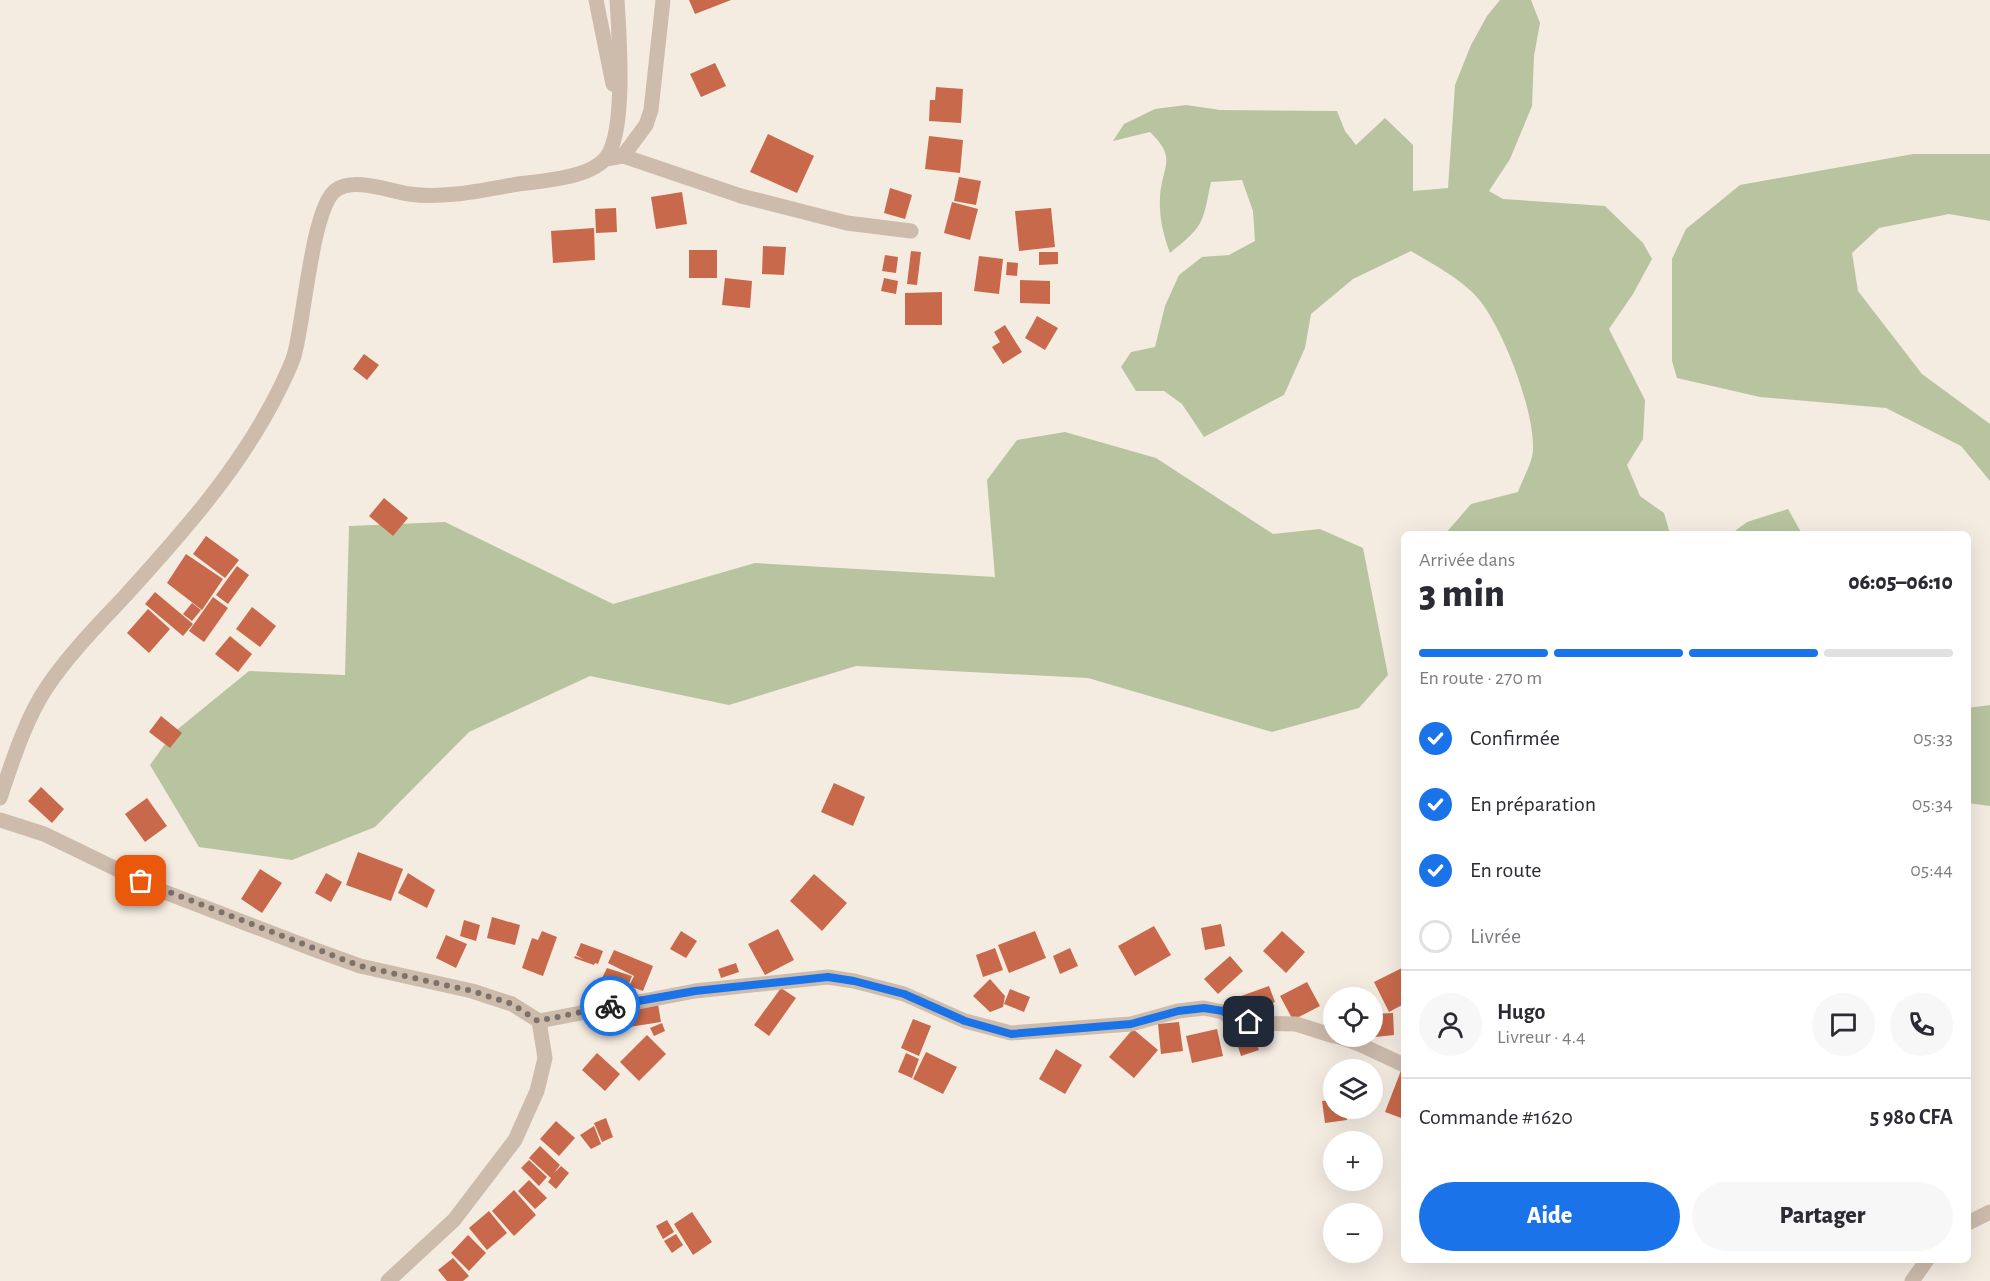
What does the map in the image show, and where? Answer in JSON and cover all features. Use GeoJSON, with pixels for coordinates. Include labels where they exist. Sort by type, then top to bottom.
{"type":"FeatureCollection","features":[{"type":"Feature","properties":{"kind":"street"},"geometry":{"type":"LineString","coordinates":[[596,0],[618,114]]}},
{"type":"Feature","properties":{"kind":"street"},"geometry":{"type":"LineString","coordinates":[[606,159],[613,142],[618,114],[617,0]]}},
{"type":"Feature","properties":{"kind":"street"},"geometry":{"type":"LineString","coordinates":[[624,156],[646,125],[651,110],[663,0]]}},
{"type":"Feature","properties":{"kind":"street"},"geometry":{"type":"LineString","coordinates":[[0,798],[19,746],[46,688],[201,510],[252,439],[268,411],[294,356],[319,225],[327,199],[337,189],[353,186],[411,195],[441,195],[568,176],[591,168],[606,159],[624,156],[741,195],[848,224],[911,231]]}},
{"type":"Feature","properties":{"kind":"street"},"geometry":{"type":"LineString","coordinates":[[0,820],[44,834],[162,891],[313,949],[360,966],[502,1000],[538,1021],[695,991],[828,977],[904,994],[965,1021],[1011,1034],[1131,1024],[1178,1011],[1204,1008],[1223,1011],[1236,1023],[1296,1024],[1323,1032]]}},
{"type":"Feature","properties":{"kind":"street"},"geometry":{"type":"LineString","coordinates":[[388,1281],[454,1220],[515,1140],[537,1091],[545,1058],[538,1021]]}},
{"type":"Feature","properties":{"kind":"street"},"geometry":{"type":"LineString","coordinates":[[1365,1047],[1401,1064]]}},
{"type":"Feature","properties":{"kind":"street"},"geometry":{"type":"LineString","coordinates":[[1971,1222],[1990,1212]]}},
{"type":"Feature","properties":{"kind":"street"},"geometry":{"type":"LineString","coordinates":[[1912,1281],[1925,1263]]}},
{"type":"Feature","properties":{"kind":"green space"},"geometry":{"type":"Polygon","coordinates":[[[1500,0],[1531,0],[1540,23],[1534,56],[1532,106],[1510,159],[1489,191],[1503,199],[1605,206],[1643,243],[1652,259],[1633,294],[1609,329],[1645,400],[1643,439],[1627,465],[1640,496],[1664,513],[1669,531],[1448,531],[1471,504],[1518,492],[1533,454],[1532,433],[1529,414],[1508,352],[1481,302],[1457,280],[1411,251],[1353,279],[1311,314],[1305,348],[1284,395],[1204,437],[1182,404],[1164,391],[1136,391],[1121,367],[1131,352],[1155,347],[1165,306],[1179,275],[1202,257],[1229,255],[1255,241],[1253,211],[1242,180],[1211,182],[1200,223],[1190,236],[1170,253],[1163,232],[1160,212],[1161,186],[1166,163],[1164,149],[1150,132],[1113,141],[1124,124],[1155,109],[1186,105],[1220,110],[1337,111],[1345,131],[1356,145],[1385,118],[1413,145],[1413,191],[1448,188],[1455,85],[1471,45],[1487,16],[1500,0]]]}},
{"type":"Feature","properties":{"kind":"green space"},"geometry":{"type":"Polygon","coordinates":[[[1913,154],[1990,154],[1990,221],[1949,214],[1879,228],[1852,253],[1858,291],[1922,374],[1990,424],[1990,481],[1961,446],[1886,408],[1760,397],[1677,378],[1672,361],[1672,259],[1686,229],[1740,185],[1913,154]]]}},
{"type":"Feature","properties":{"kind":"green space"},"geometry":{"type":"Polygon","coordinates":[[[1065,432],[1156,458],[1273,534],[1320,529],[1363,548],[1388,675],[1359,708],[1272,732],[1088,678],[856,666],[729,705],[590,676],[469,732],[375,827],[292,860],[199,847],[150,765],[173,733],[249,671],[345,675],[349,526],[445,522],[613,604],[755,563],[995,577],[987,480],[1017,440],[1065,432]]]}},
{"type":"Feature","properties":{"kind":"green space"},"geometry":{"type":"Polygon","coordinates":[[[1788,509],[1800,531],[1735,531],[1747,522],[1788,509]]]}},
{"type":"Feature","properties":{"kind":"green space"},"geometry":{"type":"Polygon","coordinates":[[[1990,705],[1990,806],[1971,803],[1971,708],[1990,705]]]}},
{"type":"Feature","properties":{"kind":"building"},"geometry":{"type":"Polygon","coordinates":[[[689,0],[731,0],[695,14],[689,0]]]}},
{"type":"Feature","properties":{"kind":"building"},"geometry":{"type":"Polygon","coordinates":[[[715,63],[726,86],[701,97],[690,74],[715,63]]]}},
{"type":"Feature","properties":{"kind":"building"},"geometry":{"type":"Polygon","coordinates":[[[936,87],[963,89],[961,123],[929,121],[930,100],[935,100],[936,87]]]}},
{"type":"Feature","properties":{"kind":"building"},"geometry":{"type":"Polygon","coordinates":[[[768,134],[814,156],[797,193],[750,172],[768,134]]]}},
{"type":"Feature","properties":{"kind":"building"},"geometry":{"type":"Polygon","coordinates":[[[929,136],[963,140],[960,173],[925,169],[929,136]]]}},
{"type":"Feature","properties":{"kind":"building"},"geometry":{"type":"Polygon","coordinates":[[[959,177],[981,181],[976,205],[954,201],[959,177]]]}},
{"type":"Feature","properties":{"kind":"building"},"geometry":{"type":"Polygon","coordinates":[[[890,188],[912,195],[905,219],[884,213],[890,188]]]}},
{"type":"Feature","properties":{"kind":"building"},"geometry":{"type":"Polygon","coordinates":[[[682,192],[687,224],[656,229],[651,197],[682,192]]]}},
{"type":"Feature","properties":{"kind":"building"},"geometry":{"type":"Polygon","coordinates":[[[952,202],[978,209],[970,240],[944,233],[952,202]]]}},
{"type":"Feature","properties":{"kind":"building"},"geometry":{"type":"Polygon","coordinates":[[[616,208],[617,232],[596,233],[595,209],[616,208]]]}},
{"type":"Feature","properties":{"kind":"building"},"geometry":{"type":"Polygon","coordinates":[[[1051,208],[1055,247],[1019,251],[1015,211],[1051,208]]]}},
{"type":"Feature","properties":{"kind":"building"},"geometry":{"type":"Polygon","coordinates":[[[594,228],[595,260],[553,263],[551,231],[594,228]]]}},
{"type":"Feature","properties":{"kind":"building"},"geometry":{"type":"Polygon","coordinates":[[[763,246],[786,247],[784,275],[762,274],[763,246]]]}},
{"type":"Feature","properties":{"kind":"building"},"geometry":{"type":"Polygon","coordinates":[[[689,250],[717,250],[717,278],[689,278],[689,250]]]}},
{"type":"Feature","properties":{"kind":"building"},"geometry":{"type":"Polygon","coordinates":[[[911,251],[921,252],[917,285],[907,284],[911,251]]]}},
{"type":"Feature","properties":{"kind":"building"},"geometry":{"type":"Polygon","coordinates":[[[1039,252],[1058,252],[1058,264],[1039,265],[1039,252]]]}},
{"type":"Feature","properties":{"kind":"building"},"geometry":{"type":"Polygon","coordinates":[[[885,255],[898,257],[896,273],[882,271],[885,255]]]}},
{"type":"Feature","properties":{"kind":"building"},"geometry":{"type":"Polygon","coordinates":[[[979,256],[1003,259],[999,294],[974,291],[979,256]]]}},
{"type":"Feature","properties":{"kind":"building"},"geometry":{"type":"Polygon","coordinates":[[[1007,262],[1018,263],[1017,276],[1006,275],[1007,262]]]}},
{"type":"Feature","properties":{"kind":"building"},"geometry":{"type":"Polygon","coordinates":[[[725,278],[752,281],[750,308],[722,305],[725,278]]]}},
{"type":"Feature","properties":{"kind":"building"},"geometry":{"type":"Polygon","coordinates":[[[884,278],[898,281],[896,294],[881,291],[884,278]]]}},
{"type":"Feature","properties":{"kind":"building"},"geometry":{"type":"Polygon","coordinates":[[[1020,280],[1050,281],[1050,304],[1020,303],[1020,280]]]}},
{"type":"Feature","properties":{"kind":"building"},"geometry":{"type":"Polygon","coordinates":[[[942,292],[942,325],[905,325],[905,293],[942,292]]]}},
{"type":"Feature","properties":{"kind":"building"},"geometry":{"type":"Polygon","coordinates":[[[1037,316],[1058,328],[1045,350],[1025,338],[1037,316]]]}},
{"type":"Feature","properties":{"kind":"building"},"geometry":{"type":"Polygon","coordinates":[[[1005,325],[1022,352],[1003,364],[992,347],[1000,342],[994,332],[1005,325]]]}},
{"type":"Feature","properties":{"kind":"building"},"geometry":{"type":"Polygon","coordinates":[[[364,354],[379,365],[367,380],[353,369],[364,354]]]}},
{"type":"Feature","properties":{"kind":"building"},"geometry":{"type":"Polygon","coordinates":[[[384,498],[408,518],[393,536],[369,516],[384,498]]]}},
{"type":"Feature","properties":{"kind":"building"},"geometry":{"type":"Polygon","coordinates":[[[206,536],[239,560],[225,578],[193,554],[206,536]]]}},
{"type":"Feature","properties":{"kind":"building"},"geometry":{"type":"Polygon","coordinates":[[[186,554],[223,579],[202,610],[167,583],[186,554]]]}},
{"type":"Feature","properties":{"kind":"building"},"geometry":{"type":"Polygon","coordinates":[[[237,566],[249,575],[228,604],[216,595],[237,566]]]}},
{"type":"Feature","properties":{"kind":"building"},"geometry":{"type":"Polygon","coordinates":[[[155,592],[193,624],[183,636],[145,604],[155,592]]]}},
{"type":"Feature","properties":{"kind":"building"},"geometry":{"type":"Polygon","coordinates":[[[213,597],[228,608],[204,642],[189,631],[213,597]]]}},
{"type":"Feature","properties":{"kind":"building"},"geometry":{"type":"Polygon","coordinates":[[[192,603],[201,610],[192,621],[183,614],[192,603]]]}},
{"type":"Feature","properties":{"kind":"building"},"geometry":{"type":"Polygon","coordinates":[[[252,607],[276,626],[260,647],[236,629],[252,607]]]}},
{"type":"Feature","properties":{"kind":"building"},"geometry":{"type":"Polygon","coordinates":[[[148,609],[170,629],[149,653],[127,633],[148,609]]]}},
{"type":"Feature","properties":{"kind":"building"},"geometry":{"type":"Polygon","coordinates":[[[230,636],[252,654],[238,672],[215,654],[230,636]]]}},
{"type":"Feature","properties":{"kind":"building"},"geometry":{"type":"Polygon","coordinates":[[[161,716],[182,733],[170,748],[149,732],[161,716]]]}},
{"type":"Feature","properties":{"kind":"building"},"geometry":{"type":"Polygon","coordinates":[[[834,783],[865,797],[853,826],[821,812],[834,783]]]}},
{"type":"Feature","properties":{"kind":"building"},"geometry":{"type":"Polygon","coordinates":[[[41,787],[64,809],[52,823],[28,801],[41,787]]]}},
{"type":"Feature","properties":{"kind":"building"},"geometry":{"type":"Polygon","coordinates":[[[147,798],[167,826],[145,842],[125,814],[147,798]]]}},
{"type":"Feature","properties":{"kind":"building"},"geometry":{"type":"Polygon","coordinates":[[[358,852],[403,869],[391,901],[346,885],[358,852]]]}},
{"type":"Feature","properties":{"kind":"building"},"geometry":{"type":"Polygon","coordinates":[[[260,869],[282,883],[262,913],[241,899],[260,869]]]}},
{"type":"Feature","properties":{"kind":"building"},"geometry":{"type":"Polygon","coordinates":[[[326,873],[342,882],[331,902],[315,893],[326,873]]]}},
{"type":"Feature","properties":{"kind":"building"},"geometry":{"type":"Polygon","coordinates":[[[408,873],[435,890],[427,908],[398,893],[408,873]]]}},
{"type":"Feature","properties":{"kind":"building"},"geometry":{"type":"Polygon","coordinates":[[[814,874],[847,903],[822,931],[790,901],[814,874]]]}},
{"type":"Feature","properties":{"kind":"building"},"geometry":{"type":"Polygon","coordinates":[[[492,917],[520,925],[515,945],[487,938],[492,917]]]}},
{"type":"Feature","properties":{"kind":"building"},"geometry":{"type":"Polygon","coordinates":[[[464,920],[480,925],[476,941],[460,936],[464,920]]]}},
{"type":"Feature","properties":{"kind":"building"},"geometry":{"type":"Polygon","coordinates":[[[1221,924],[1225,946],[1205,950],[1201,928],[1221,924]]]}},
{"type":"Feature","properties":{"kind":"building"},"geometry":{"type":"Polygon","coordinates":[[[1154,926],[1171,955],[1135,976],[1118,946],[1154,926]]]}},
{"type":"Feature","properties":{"kind":"building"},"geometry":{"type":"Polygon","coordinates":[[[778,929],[794,960],[765,975],[748,944],[778,929]]]}},
{"type":"Feature","properties":{"kind":"building"},"geometry":{"type":"Polygon","coordinates":[[[542,931],[557,937],[543,976],[522,968],[532,938],[538,940],[542,931]]]}},
{"type":"Feature","properties":{"kind":"building"},"geometry":{"type":"Polygon","coordinates":[[[681,931],[697,941],[686,958],[670,949],[681,931]]]}},
{"type":"Feature","properties":{"kind":"building"},"geometry":{"type":"Polygon","coordinates":[[[1035,931],[1046,958],[1009,973],[998,945],[1035,931]]]}},
{"type":"Feature","properties":{"kind":"building"},"geometry":{"type":"Polygon","coordinates":[[[1282,931],[1305,952],[1286,973],[1263,951],[1282,931]]]}},
{"type":"Feature","properties":{"kind":"building"},"geometry":{"type":"Polygon","coordinates":[[[446,935],[467,944],[456,968],[436,958],[446,935]]]}},
{"type":"Feature","properties":{"kind":"building"},"geometry":{"type":"Polygon","coordinates":[[[581,943],[603,951],[598,964],[594,965],[574,958],[575,956],[583,959],[576,955],[581,943]]]}},
{"type":"Feature","properties":{"kind":"building"},"geometry":{"type":"Polygon","coordinates":[[[995,948],[1003,970],[983,977],[976,955],[995,948]]]}},
{"type":"Feature","properties":{"kind":"building"},"geometry":{"type":"Polygon","coordinates":[[[1070,948],[1078,966],[1060,974],[1053,956],[1070,948]]]}},
{"type":"Feature","properties":{"kind":"building"},"geometry":{"type":"Polygon","coordinates":[[[614,950],[653,966],[643,991],[629,986],[634,976],[608,963],[614,950]]]}},
{"type":"Feature","properties":{"kind":"building"},"geometry":{"type":"Polygon","coordinates":[[[1230,956],[1243,971],[1218,994],[1204,979],[1230,956]]]}},
{"type":"Feature","properties":{"kind":"building"},"geometry":{"type":"Polygon","coordinates":[[[736,963],[739,972],[721,978],[718,969],[736,963]]]}},
{"type":"Feature","properties":{"kind":"building"},"geometry":{"type":"Polygon","coordinates":[[[607,968],[632,976],[628,986],[636,990],[633,997],[624,993],[622,998],[607,991],[603,998],[594,994],[607,968]]]}},
{"type":"Feature","properties":{"kind":"building"},"geometry":{"type":"Polygon","coordinates":[[[1401,968],[1401,1006],[1389,1012],[1383,1000],[1383,987],[1376,987],[1374,982],[1401,968]]]}},
{"type":"Feature","properties":{"kind":"building"},"geometry":{"type":"Polygon","coordinates":[[[990,979],[1005,996],[1003,1007],[990,1012],[973,996],[990,979]]]}},
{"type":"Feature","properties":{"kind":"building"},"geometry":{"type":"Polygon","coordinates":[[[1307,982],[1320,1006],[1293,1020],[1280,996],[1307,982]]]}},
{"type":"Feature","properties":{"kind":"building"},"geometry":{"type":"Polygon","coordinates":[[[1269,986],[1275,1002],[1236,1017],[1230,1000],[1269,986]]]}},
{"type":"Feature","properties":{"kind":"building"},"geometry":{"type":"Polygon","coordinates":[[[781,988],[796,998],[769,1036],[754,1025],[781,988]]]}},
{"type":"Feature","properties":{"kind":"building"},"geometry":{"type":"Polygon","coordinates":[[[1010,989],[1030,997],[1024,1012],[1004,1004],[1010,989]]]}},
{"type":"Feature","properties":{"kind":"building"},"geometry":{"type":"Polygon","coordinates":[[[658,1004],[661,1022],[629,1027],[627,1008],[658,1004]]]}},
{"type":"Feature","properties":{"kind":"building"},"geometry":{"type":"Polygon","coordinates":[[[1383,1013],[1393,1013],[1394,1035],[1383,1036],[1383,1013]]]}},
{"type":"Feature","properties":{"kind":"building"},"geometry":{"type":"Polygon","coordinates":[[[913,1019],[931,1026],[919,1056],[901,1048],[913,1019]]]}},
{"type":"Feature","properties":{"kind":"building"},"geometry":{"type":"Polygon","coordinates":[[[1179,1022],[1183,1051],[1161,1054],[1158,1024],[1179,1022]]]}},
{"type":"Feature","properties":{"kind":"building"},"geometry":{"type":"Polygon","coordinates":[[[662,1023],[665,1031],[654,1036],[650,1028],[662,1023]]]}},
{"type":"Feature","properties":{"kind":"building"},"geometry":{"type":"Polygon","coordinates":[[[1251,1028],[1259,1050],[1241,1056],[1234,1034],[1251,1028]]]}},
{"type":"Feature","properties":{"kind":"building"},"geometry":{"type":"Polygon","coordinates":[[[1133,1029],[1158,1050],[1134,1078],[1109,1057],[1133,1029]]]}},
{"type":"Feature","properties":{"kind":"building"},"geometry":{"type":"Polygon","coordinates":[[[1217,1029],[1223,1056],[1192,1063],[1186,1036],[1217,1029]]]}},
{"type":"Feature","properties":{"kind":"building"},"geometry":{"type":"Polygon","coordinates":[[[647,1035],[666,1054],[639,1081],[620,1062],[647,1035]]]}},
{"type":"Feature","properties":{"kind":"building"},"geometry":{"type":"Polygon","coordinates":[[[1056,1049],[1082,1065],[1065,1094],[1039,1079],[1056,1049]]]}},
{"type":"Feature","properties":{"kind":"building"},"geometry":{"type":"Polygon","coordinates":[[[926,1052],[957,1067],[943,1094],[913,1079],[926,1052]]]}},
{"type":"Feature","properties":{"kind":"building"},"geometry":{"type":"Polygon","coordinates":[[[597,1053],[620,1074],[605,1091],[582,1070],[597,1053]]]}},
{"type":"Feature","properties":{"kind":"building"},"geometry":{"type":"Polygon","coordinates":[[[906,1053],[919,1059],[912,1078],[898,1072],[906,1053]]]}},
{"type":"Feature","properties":{"kind":"building"},"geometry":{"type":"Polygon","coordinates":[[[1401,1071],[1401,1118],[1385,1112],[1401,1071]]]}},
{"type":"Feature","properties":{"kind":"building"},"geometry":{"type":"Polygon","coordinates":[[[606,1118],[613,1137],[602,1142],[594,1123],[606,1118]]]}},
{"type":"Feature","properties":{"kind":"building"},"geometry":{"type":"Polygon","coordinates":[[[1324,1119],[1347,1119],[1347,1120],[1325,1123],[1324,1119]]]}},
{"type":"Feature","properties":{"kind":"building"},"geometry":{"type":"Polygon","coordinates":[[[556,1121],[575,1138],[559,1156],[540,1139],[556,1121]]]}},
{"type":"Feature","properties":{"kind":"building"},"geometry":{"type":"Polygon","coordinates":[[[594,1126],[601,1144],[591,1149],[580,1135],[594,1126]]]}},
{"type":"Feature","properties":{"kind":"building"},"geometry":{"type":"Polygon","coordinates":[[[540,1146],[560,1165],[554,1173],[561,1166],[569,1173],[556,1189],[548,1182],[551,1178],[529,1158],[540,1146]]]}},
{"type":"Feature","properties":{"kind":"building"},"geometry":{"type":"Polygon","coordinates":[[[529,1160],[547,1177],[539,1186],[521,1168],[529,1160]]]}},
{"type":"Feature","properties":{"kind":"building"},"geometry":{"type":"Polygon","coordinates":[[[529,1180],[547,1198],[535,1209],[518,1191],[529,1180]]]}},
{"type":"Feature","properties":{"kind":"building"},"geometry":{"type":"Polygon","coordinates":[[[514,1190],[536,1215],[514,1236],[492,1211],[514,1190]]]}},
{"type":"Feature","properties":{"kind":"building"},"geometry":{"type":"Polygon","coordinates":[[[489,1211],[507,1233],[487,1250],[469,1228],[489,1211]]]}},
{"type":"Feature","properties":{"kind":"building"},"geometry":{"type":"Polygon","coordinates":[[[692,1212],[712,1242],[693,1255],[674,1224],[692,1212]]]}},
{"type":"Feature","properties":{"kind":"building"},"geometry":{"type":"Polygon","coordinates":[[[667,1220],[674,1232],[663,1239],[656,1226],[667,1220]]]}},
{"type":"Feature","properties":{"kind":"building"},"geometry":{"type":"Polygon","coordinates":[[[676,1234],[683,1245],[672,1253],[664,1241],[676,1234]]]}},
{"type":"Feature","properties":{"kind":"building"},"geometry":{"type":"Polygon","coordinates":[[[468,1235],[486,1253],[469,1271],[451,1253],[468,1235]]]}},
{"type":"Feature","properties":{"kind":"building"},"geometry":{"type":"Polygon","coordinates":[[[453,1258],[469,1276],[463,1281],[447,1281],[438,1270],[453,1258]]]}},
{"type":"Feature","properties":{"kind":"way so far"},"geometry":{"type":"LineString","coordinates":[[141,881],[360,966],[472,991],[512,1004],[538,1021],[610,1006]]}},
{"type":"Feature","properties":{"kind":"route"},"geometry":{"type":"LineString","coordinates":[[610,1006],[695,991],[828,977],[904,994],[965,1021],[1011,1034],[1131,1024],[1178,1011],[1204,1008],[1223,1011],[1236,1023],[1249,1022]]}}]}
